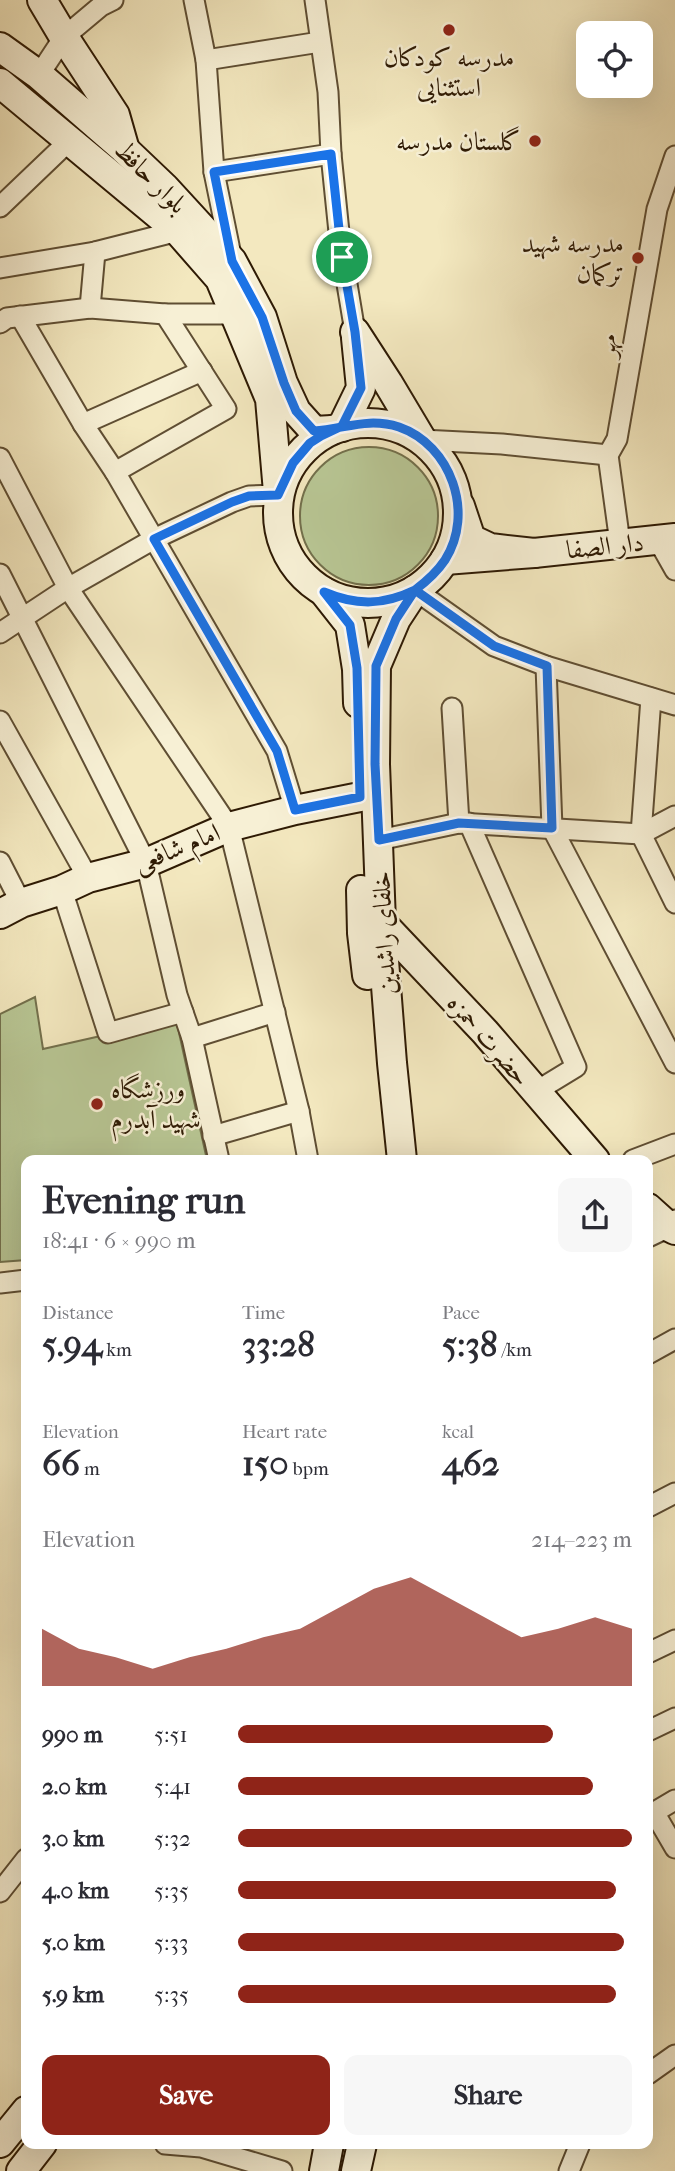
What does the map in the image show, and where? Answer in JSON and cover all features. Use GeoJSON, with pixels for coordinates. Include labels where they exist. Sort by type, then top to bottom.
{"type":"FeatureCollection","features":[{"type":"Feature","properties":{"kind":"main road"},"geometry":{"type":"LineString","coordinates":[[42,0],[115,115],[140,199]]}},
{"type":"Feature","properties":{"kind":"main road","name":"بلوار حافظ"},"geometry":{"type":"LineString","coordinates":[[0,47],[40,75],[124,149],[165,188],[232,261],[262,317],[296,411]]}},
{"type":"Feature","properties":{"kind":"main road","name":"بلوار حافظ"},"geometry":{"type":"LineString","coordinates":[[0,83],[178,232],[220,279],[270,399],[278,495]]}},
{"type":"Feature","properties":{"kind":"main road"},"geometry":{"type":"LineString","coordinates":[[355,332],[361,388],[337,428],[310,443],[301,452],[278,495],[279,530],[287,552],[300,572],[324,592],[361,603],[399,598],[432,577],[445,560],[457,532],[458,501]]}},
{"type":"Feature","properties":{"kind":"main road"},"geometry":{"type":"LineString","coordinates":[[355,332],[422,440]]}},
{"type":"Feature","properties":{"kind":"main road"},"geometry":{"type":"LineString","coordinates":[[296,411],[313,418],[342,411],[361,388]]}},
{"type":"Feature","properties":{"kind":"main road"},"geometry":{"type":"LineString","coordinates":[[296,411],[314,431],[361,423],[380,423],[400,428],[422,440],[445,464],[454,482],[471,538],[490,548],[534,553]]}},
{"type":"Feature","properties":{"kind":"main road","name":"دار الصفا"},"geometry":{"type":"LineString","coordinates":[[534,553],[667,539]]}},
{"type":"Feature","properties":{"kind":"main road"},"geometry":{"type":"LineString","coordinates":[[445,560],[534,553]]}},
{"type":"Feature","properties":{"kind":"main road","name":"خلفای راشدین"},"geometry":{"type":"LineString","coordinates":[[401,1155],[381,922],[375,764],[376,666],[396,619],[415,590]]}},
{"type":"Feature","properties":{"kind":"main road","name":"خلفای راشدین"},"geometry":{"type":"LineString","coordinates":[[324,592],[350,625],[357,668],[362,933],[387,1155]]}},
{"type":"Feature","properties":{"kind":"main road","name":"امام شافعی"},"geometry":{"type":"LineString","coordinates":[[10,909],[75,884],[146,863],[229,827],[360,797]]}},
{"type":"Feature","properties":{"kind":"main road","name":"حضرت حمزه"},"geometry":{"type":"LineString","coordinates":[[381,922],[485,1032],[589,1155]]}},
{"type":"Feature","properties":{"kind":"main road"},"geometry":{"type":"LineString","coordinates":[[0,2143],[21,2117]]}},
{"type":"Feature","properties":{"kind":"main road"},"geometry":{"type":"LineString","coordinates":[[21,2171],[38,2149]]}},
{"type":"Feature","properties":{"kind":"main road"},"geometry":{"type":"LineString","coordinates":[[324,2171],[328,2149]]}},
{"type":"Feature","properties":{"kind":"main road"},"geometry":{"type":"LineString","coordinates":[[356,2171],[361,2149]]}},
{"type":"Feature","properties":{"kind":"street"},"geometry":{"type":"LineString","coordinates":[[40,75],[64,37],[101,6],[113,0]]}},
{"type":"Feature","properties":{"kind":"street"},"geometry":{"type":"LineString","coordinates":[[194,0],[206,60],[214,172],[232,261]]}},
{"type":"Feature","properties":{"kind":"street"},"geometry":{"type":"LineString","coordinates":[[315,0],[328,92],[340,242],[355,332]]}},
{"type":"Feature","properties":{"kind":"street"},"geometry":{"type":"LineString","coordinates":[[206,60],[320,42]]}},
{"type":"Feature","properties":{"kind":"street"},"geometry":{"type":"LineString","coordinates":[[0,207],[70,139]]}},
{"type":"Feature","properties":{"kind":"street"},"geometry":{"type":"LineString","coordinates":[[214,172],[331,154]]}},
{"type":"Feature","properties":{"kind":"street","name":"مهر"},"geometry":{"type":"LineString","coordinates":[[620,543],[608,455],[617,439],[657,209],[675,156]]}},
{"type":"Feature","properties":{"kind":"street"},"geometry":{"type":"LineString","coordinates":[[0,268],[95,252],[178,232]]}},
{"type":"Feature","properties":{"kind":"street"},"geometry":{"type":"LineString","coordinates":[[90,308],[95,252]]}},
{"type":"Feature","properties":{"kind":"street"},"geometry":{"type":"LineString","coordinates":[[0,323],[7,318],[90,308],[165,314],[236,314]]}},
{"type":"Feature","properties":{"kind":"street"},"geometry":{"type":"LineString","coordinates":[[115,472],[226,410],[165,314]]}},
{"type":"Feature","properties":{"kind":"street"},"geometry":{"type":"LineString","coordinates":[[20,316],[83,424],[115,472],[277,751],[295,810]]}},
{"type":"Feature","properties":{"kind":"street"},"geometry":{"type":"LineString","coordinates":[[83,424],[202,371]]}},
{"type":"Feature","properties":{"kind":"street"},"geometry":{"type":"LineString","coordinates":[[422,440],[502,444],[608,455]]}},
{"type":"Feature","properties":{"kind":"street"},"geometry":{"type":"LineString","coordinates":[[0,458],[68,588],[229,827],[299,1111],[307,1155]]}},
{"type":"Feature","properties":{"kind":"street"},"geometry":{"type":"LineString","coordinates":[[0,633],[68,588],[154,539],[232,502],[249,496],[278,495]]}},
{"type":"Feature","properties":{"kind":"street"},"geometry":{"type":"LineString","coordinates":[[667,539],[675,570]]}},
{"type":"Feature","properties":{"kind":"street"},"geometry":{"type":"LineString","coordinates":[[0,574],[146,863],[177,995],[192,1038],[218,1155]]}},
{"type":"Feature","properties":{"kind":"street"},"geometry":{"type":"LineString","coordinates":[[415,590],[494,646],[547,666],[675,705]]}},
{"type":"Feature","properties":{"kind":"street"},"geometry":{"type":"LineString","coordinates":[[547,666],[552,828],[675,1063]]}},
{"type":"Feature","properties":{"kind":"street"},"geometry":{"type":"LineString","coordinates":[[651,698],[641,834],[675,902]]}},
{"type":"Feature","properties":{"kind":"street"},"geometry":{"type":"LineString","coordinates":[[452,708],[464,823],[576,1068],[535,1092]]}},
{"type":"Feature","properties":{"kind":"street"},"geometry":{"type":"LineString","coordinates":[[0,721],[75,884],[108,1033],[183,1012]]}},
{"type":"Feature","properties":{"kind":"street"},"geometry":{"type":"LineString","coordinates":[[379,840],[464,823],[641,834],[675,817]]}},
{"type":"Feature","properties":{"kind":"street"},"geometry":{"type":"LineString","coordinates":[[0,862],[10,909]]}},
{"type":"Feature","properties":{"kind":"street"},"geometry":{"type":"LineString","coordinates":[[192,1038],[275,1012]]}},
{"type":"Feature","properties":{"kind":"street"},"geometry":{"type":"LineString","coordinates":[[213,1136],[299,1111]]}},
{"type":"Feature","properties":{"kind":"street"},"geometry":{"type":"LineString","coordinates":[[646,1155],[675,1144]]}},
{"type":"Feature","properties":{"kind":"street"},"geometry":{"type":"LineString","coordinates":[[0,1283],[21,1281]]}},
{"type":"Feature","properties":{"kind":"street"},"geometry":{"type":"LineString","coordinates":[[653,1351],[675,1339]]}},
{"type":"Feature","properties":{"kind":"street"},"geometry":{"type":"LineString","coordinates":[[653,1504],[675,1493]]}},
{"type":"Feature","properties":{"kind":"street"},"geometry":{"type":"LineString","coordinates":[[653,1651],[675,1640]]}},
{"type":"Feature","properties":{"kind":"street"},"geometry":{"type":"LineString","coordinates":[[653,1729],[675,1718]]}},
{"type":"Feature","properties":{"kind":"street"},"geometry":{"type":"LineString","coordinates":[[653,1813],[675,1800]]}},
{"type":"Feature","properties":{"kind":"street"},"geometry":{"type":"LineString","coordinates":[[653,1817],[675,1849]]}},
{"type":"Feature","properties":{"kind":"street"},"geometry":{"type":"LineString","coordinates":[[0,1892],[21,1865]]}},
{"type":"Feature","properties":{"kind":"street"},"geometry":{"type":"LineString","coordinates":[[653,2070],[675,2054]]}},
{"type":"Feature","properties":{"kind":"street"},"geometry":{"type":"LineString","coordinates":[[208,2149],[282,2171]]}},
{"type":"Feature","properties":{"kind":"street"},"geometry":{"type":"LineString","coordinates":[[569,2171],[578,2149]]}},
{"type":"Feature","properties":{"kind":"green space"},"geometry":{"type":"Polygon","coordinates":[[[369,447],[395,452],[418,467],[433,490],[438,516],[433,542],[418,565],[395,580],[369,585],[343,580],[320,565],[305,542],[300,516],[305,490],[320,467],[343,452],[369,447]]]}},
{"type":"Feature","properties":{"kind":"green space","name":"ورزشگاه شهید آبدرم"},"geometry":{"type":"Polygon","coordinates":[[[35,997],[43,1049],[176,1019],[206,1155],[21,1155],[21,1260],[0,1262],[0,1014],[35,997]]]}},
{"type":"Feature","properties":{"kind":"place","name":"مدرسه کودکان استثنایی"},"geometry":{"type":"Point","coordinates":[449,30]}},
{"type":"Feature","properties":{"kind":"place","name":"گلستان مدرسه"},"geometry":{"type":"Point","coordinates":[535,141]}},
{"type":"Feature","properties":{"kind":"place","name":"مدرسه شهید ترکمان"},"geometry":{"type":"Point","coordinates":[638,258]}},
{"type":"Feature","properties":{"kind":"place","name":"ورزشگاه شهید آبدرم"},"geometry":{"type":"Point","coordinates":[97,1104]}},
{"type":"Feature","properties":{"kind":"route"},"geometry":{"type":"LineString","coordinates":[[342,257],[331,154],[214,172],[232,261],[262,317],[296,411],[314,431],[332,430],[342,426],[361,423],[380,423],[400,428],[417,436],[433,449],[445,464],[454,482],[458,501],[457,532],[445,560],[432,577],[415,590],[494,646],[547,666],[552,828],[459,823],[379,840],[375,764],[376,666],[396,619],[415,590],[399,598],[361,603],[324,592],[350,625],[357,668],[360,797],[295,810],[277,751],[154,539],[232,502],[249,496],[278,495],[301,452],[321,436],[342,426],[361,388],[355,332],[342,257]]}}]}
